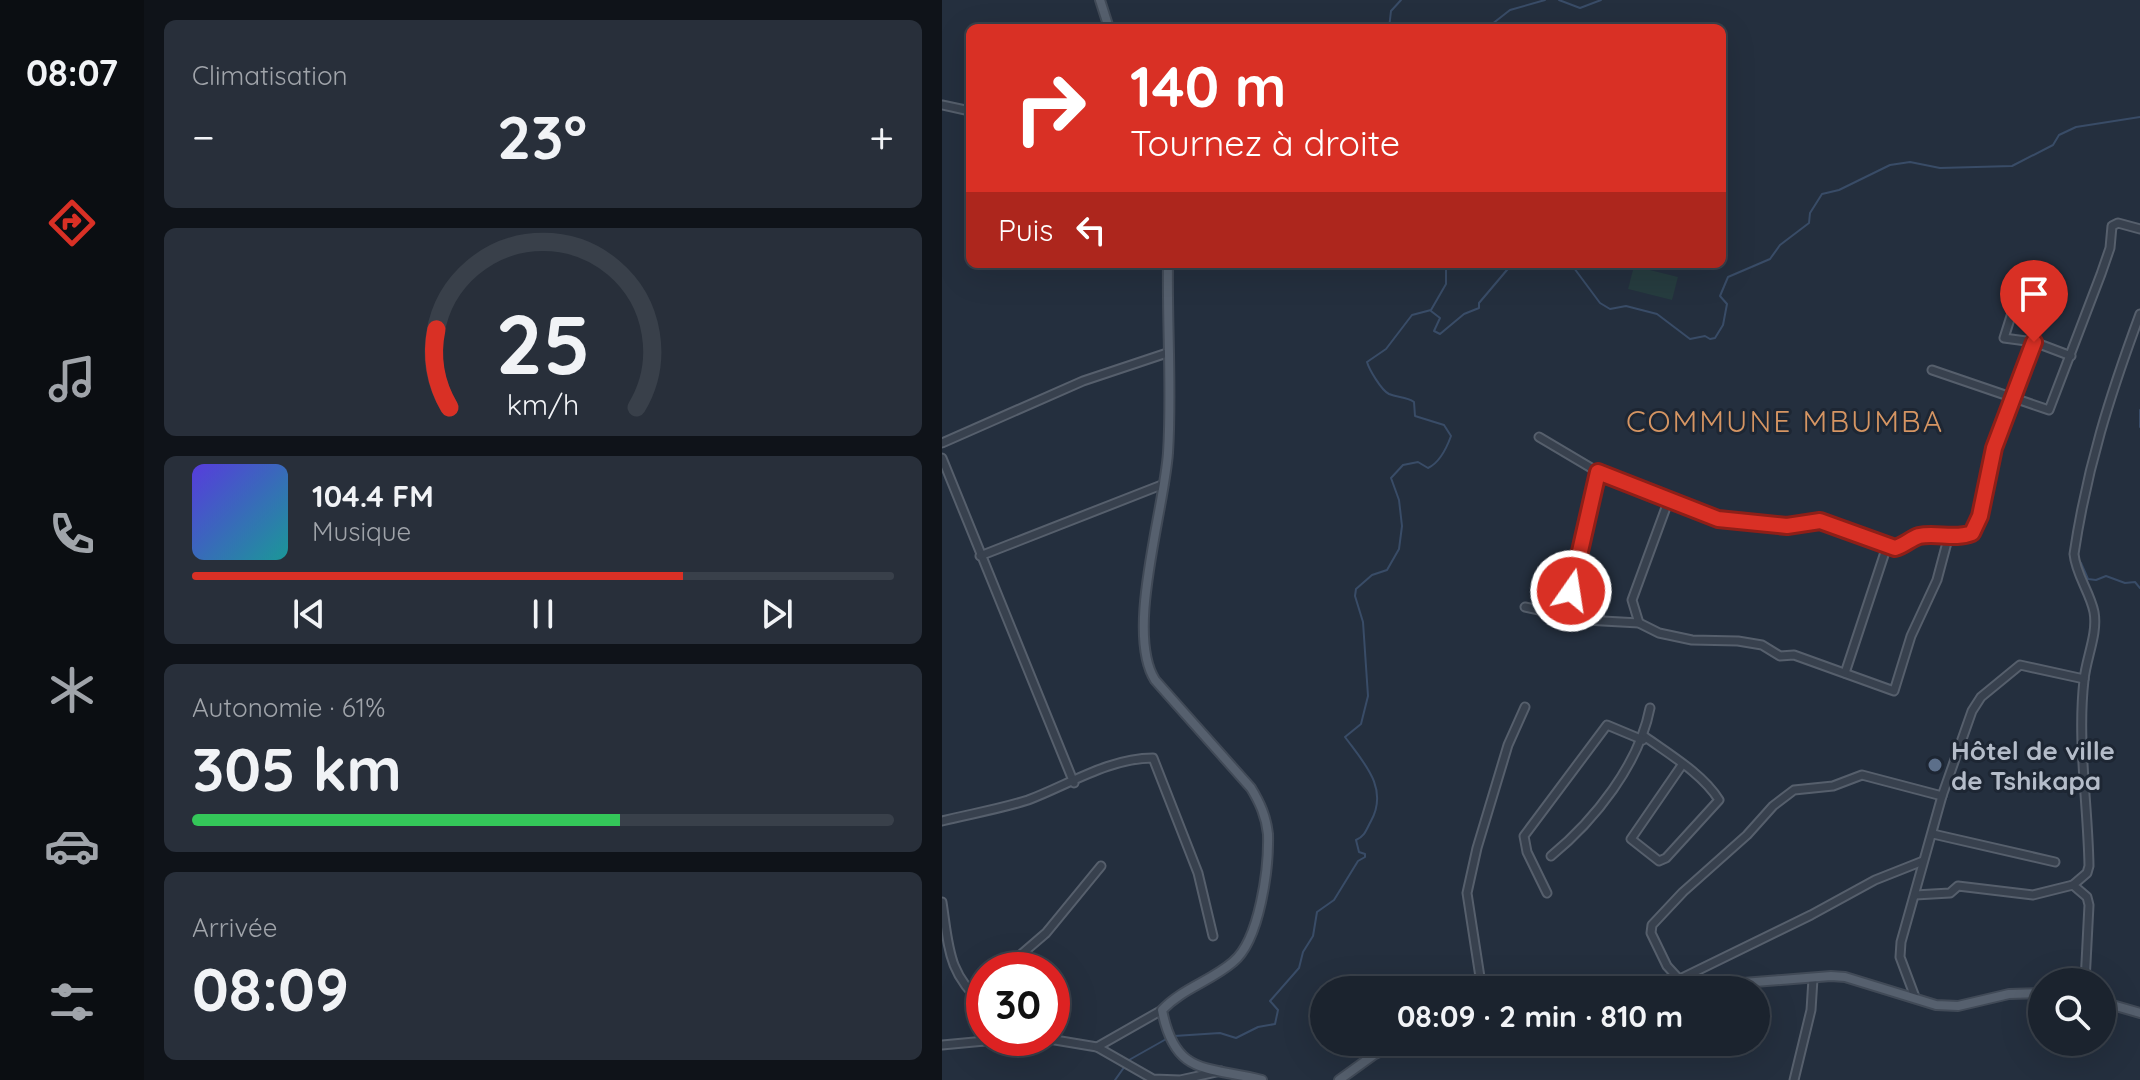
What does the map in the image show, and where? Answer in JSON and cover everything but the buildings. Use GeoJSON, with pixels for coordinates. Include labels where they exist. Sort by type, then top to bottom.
{"type":"FeatureCollection","features":[{"type":"Feature","properties":{"kind":"main road"},"geometry":{"type":"LineString","coordinates":[[1100,0],[1108,24]]}},
{"type":"Feature","properties":{"kind":"main road"},"geometry":{"type":"LineString","coordinates":[[1168,268],[1169,389],[1164,484],[1142,611],[1148,663],[1155,680],[1251,788],[1263,808],[1268,833],[1260,905],[1245,947],[1236,960],[1176,995],[1162,1010],[1172,1045],[1181,1057],[1196,1066],[1262,1080]]}},
{"type":"Feature","properties":{"kind":"main road"},"geometry":{"type":"LineString","coordinates":[[1770,983],[1845,977],[1936,1005],[1958,1006],[2009,994],[2028,993]]}},
{"type":"Feature","properties":{"kind":"main road"},"geometry":{"type":"LineString","coordinates":[[2116,1006],[2140,1013]]}},
{"type":"Feature","properties":{"kind":"main road"},"geometry":{"type":"LineString","coordinates":[[1339,1080],[1372,1056]]}},
{"type":"Feature","properties":{"kind":"street"},"geometry":{"type":"LineString","coordinates":[[942,105],[966,110]]}},
{"type":"Feature","properties":{"kind":"street"},"geometry":{"type":"LineString","coordinates":[[1932,370],[2049,410],[2110,248],[2112,226],[2118,223],[2140,229]]}},
{"type":"Feature","properties":{"kind":"street"},"geometry":{"type":"LineString","coordinates":[[1915,895],[1950,893],[1958,886],[2033,895],[2073,885],[2087,873],[2084,679],[2095,622],[2094,610],[2075,565],[2076,538],[2106,406],[2140,314]]}},
{"type":"Feature","properties":{"kind":"street"},"geometry":{"type":"LineString","coordinates":[[2011,316],[2004,338],[2034,342],[2071,356]]}},
{"type":"Feature","properties":{"kind":"street"},"geometry":{"type":"LineString","coordinates":[[1539,437],[1598,472],[1668,502],[1718,519],[1787,526],[1820,521],[1887,546],[1906,545],[1919,536],[1964,536],[1976,529],[1994,448],[2034,342]]}},
{"type":"Feature","properties":{"kind":"street"},"geometry":{"type":"LineString","coordinates":[[942,443],[1083,381],[1167,353]]}},
{"type":"Feature","properties":{"kind":"street"},"geometry":{"type":"LineString","coordinates":[[942,458],[1074,783]]}},
{"type":"Feature","properties":{"kind":"street"},"geometry":{"type":"LineString","coordinates":[[1566,614],[1598,472]]}},
{"type":"Feature","properties":{"kind":"street"},"geometry":{"type":"LineString","coordinates":[[980,556],[1164,484]]}},
{"type":"Feature","properties":{"kind":"street"},"geometry":{"type":"LineString","coordinates":[[1639,623],[1637,611],[1631,602],[1668,502]]}},
{"type":"Feature","properties":{"kind":"street"},"geometry":{"type":"LineString","coordinates":[[1525,607],[1585,620],[1639,623],[1673,637],[1762,645],[1780,656],[1794,655],[1894,691],[1911,636],[1937,580],[1949,535]]}},
{"type":"Feature","properties":{"kind":"street"},"geometry":{"type":"LineString","coordinates":[[1845,673],[1887,546]]}},
{"type":"Feature","properties":{"kind":"street"},"geometry":{"type":"LineString","coordinates":[[1915,997],[1900,957],[1901,942],[1942,796],[1976,703],[2016,667],[2032,666],[2084,679]]}},
{"type":"Feature","properties":{"kind":"street"},"geometry":{"type":"LineString","coordinates":[[1480,976],[1467,893],[1508,745],[1525,707]]}},
{"type":"Feature","properties":{"kind":"street"},"geometry":{"type":"LineString","coordinates":[[1551,856],[1574,836],[1599,806],[1643,738],[1650,708]]}},
{"type":"Feature","properties":{"kind":"street"},"geometry":{"type":"LineString","coordinates":[[1547,893],[1527,852],[1524,836],[1607,725],[1643,738],[1682,765],[1713,789],[1719,800],[1666,858],[1659,861],[1631,839],[1682,765]]}},
{"type":"Feature","properties":{"kind":"street"},"geometry":{"type":"LineString","coordinates":[[942,821],[1023,801],[1074,783],[1102,767],[1148,758],[1155,760],[1198,873],[1213,936]]}},
{"type":"Feature","properties":{"kind":"street"},"geometry":{"type":"LineString","coordinates":[[1676,976],[1667,966],[1656,944],[1651,933],[1652,925],[1683,892],[1747,835],[1773,806],[1794,790],[1833,786],[1862,775],[1942,796]]}},
{"type":"Feature","properties":{"kind":"street"},"geometry":{"type":"LineString","coordinates":[[1933,834],[2055,862]]}},
{"type":"Feature","properties":{"kind":"street"},"geometry":{"type":"LineString","coordinates":[[1685,976],[1875,880],[1923,861]]}},
{"type":"Feature","properties":{"kind":"street"},"geometry":{"type":"LineString","coordinates":[[1024,952],[1046,933],[1101,866]]}},
{"type":"Feature","properties":{"kind":"street"},"geometry":{"type":"LineString","coordinates":[[2073,885],[2087,897],[2090,909],[2086,968]]}},
{"type":"Feature","properties":{"kind":"street"},"geometry":{"type":"LineString","coordinates":[[942,902],[948,952],[966,988]]}},
{"type":"Feature","properties":{"kind":"street"},"geometry":{"type":"LineString","coordinates":[[1794,1080],[1811,1010],[1813,979]]}},
{"type":"Feature","properties":{"kind":"street"},"geometry":{"type":"LineString","coordinates":[[1097,1047],[1162,1010]]}},
{"type":"Feature","properties":{"kind":"street"},"geometry":{"type":"LineString","coordinates":[[1070,1042],[1097,1047],[1153,1079],[1180,1080],[1209,1076],[1223,1070]]}},
{"type":"Feature","properties":{"kind":"street"},"geometry":{"type":"LineString","coordinates":[[942,1045],[966,1043]]}},
{"type":"Feature","properties":{"kind":"green space"},"geometry":{"type":"Polygon","coordinates":[[[1633,268],[1678,277],[1672,300],[1628,289],[1633,268]]]}},
{"type":"Feature","properties":{"kind":"waterway"},"geometry":{"type":"LineString","coordinates":[[1389,24],[1391,11],[1401,0]]}},
{"type":"Feature","properties":{"kind":"waterway"},"geometry":{"type":"LineString","coordinates":[[1492,24],[1510,10],[1545,0]]}},
{"type":"Feature","properties":{"kind":"waterway"},"geometry":{"type":"LineString","coordinates":[[1559,0],[1580,8],[1601,0]]}},
{"type":"Feature","properties":{"kind":"waterway"},"geometry":{"type":"LineString","coordinates":[[1574,268],[1600,303],[1610,309],[1626,306],[1657,314],[1690,339],[1715,338],[1723,325],[1727,304],[1720,296],[1728,277],[1770,259],[1780,245],[1809,223],[1810,213],[1822,194],[1839,190],[1890,165],[1910,162],[1940,168],[2012,166],[2053,145],[2059,135],[2076,127],[2140,117]]}},
{"type":"Feature","properties":{"kind":"waterway"},"geometry":{"type":"LineString","coordinates":[[1174,1036],[1220,1033],[1236,1038],[1258,1027],[1275,1024],[1278,1010],[1270,1001],[1299,968],[1303,952],[1313,936],[1317,912],[1334,900],[1358,861],[1365,857],[1359,852],[1356,840],[1365,832],[1376,809],[1376,787],[1366,766],[1345,737],[1361,724],[1368,696],[1363,622],[1355,596],[1356,589],[1372,575],[1387,570],[1399,549],[1402,526],[1399,500],[1391,478],[1403,465],[1418,462],[1428,468],[1432,466],[1451,436],[1444,425],[1415,416],[1414,402],[1386,392],[1367,362],[1386,349],[1412,315],[1431,310],[1446,284],[1446,268]]}},
{"type":"Feature","properties":{"kind":"waterway"},"geometry":{"type":"LineString","coordinates":[[1431,311],[1440,318],[1434,331],[1440,334],[1464,314],[1479,308],[1479,303],[1509,268]]}},
{"type":"Feature","properties":{"kind":"waterway"},"geometry":{"type":"LineString","coordinates":[[2140,410],[2140,427]]}},
{"type":"Feature","properties":{"kind":"waterway"},"geometry":{"type":"LineString","coordinates":[[2081,563],[2088,579],[2106,576],[2125,583],[2135,582],[2140,588]]}},
{"type":"Feature","properties":{"kind":"waterway"},"geometry":{"type":"LineString","coordinates":[[1129,1060],[1168,1038]]}},
{"type":"Feature","properties":{"kind":"waterway"},"geometry":{"type":"LineString","coordinates":[[1115,1080],[1125,1066]]}},
{"type":"Feature","properties":{"kind":"place","name":"Hôtel de ville de Tshikapa"},"geometry":{"type":"Point","coordinates":[1935,765]}},
{"type":"Feature","properties":{"kind":"district","name":"COMMUNE MBUMBA"},"geometry":{"type":"Point","coordinates":[1785,421]}},
{"type":"Feature","properties":{"kind":"route"},"geometry":{"type":"LineString","coordinates":[[1571,591],[1585,523],[1595,497],[1598,472],[1668,502],[1718,519],[1787,526],[1820,521],[1849,534],[1895,548],[1919,536],[1964,536],[1972,533],[1980,516],[1994,448],[2034,342]]}}]}
